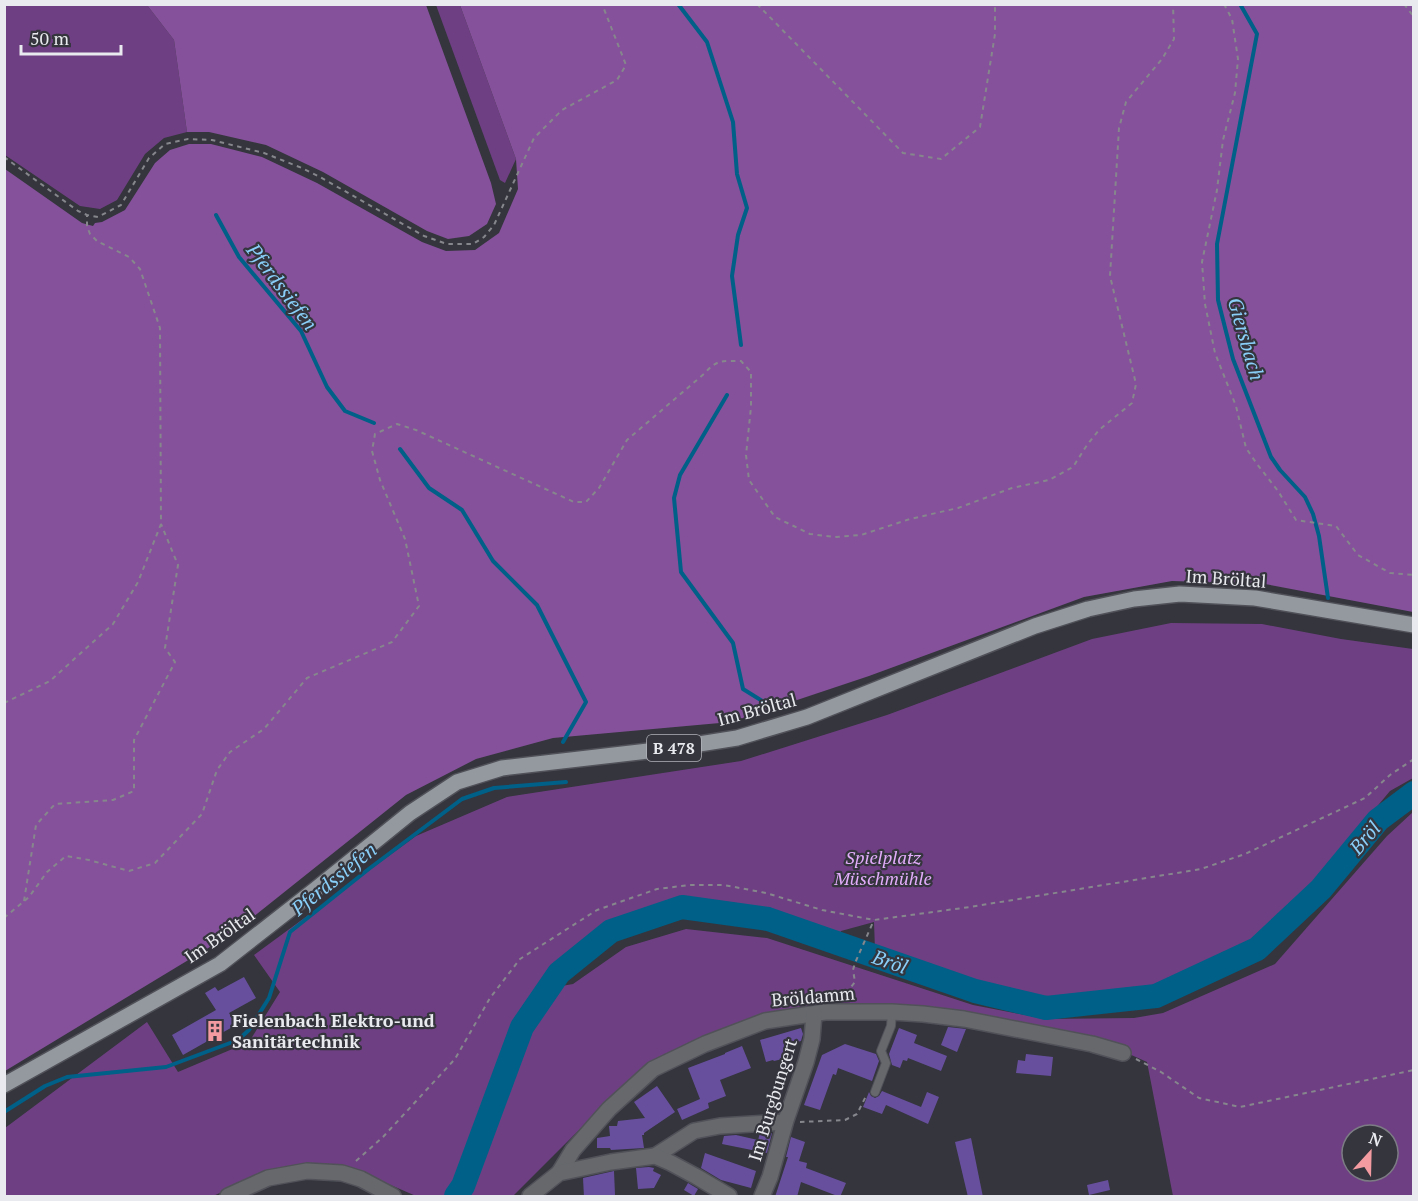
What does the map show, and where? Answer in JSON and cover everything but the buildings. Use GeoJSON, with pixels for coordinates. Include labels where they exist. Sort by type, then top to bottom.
{"type":"FeatureCollection","features":[{"type":"Feature","properties":{"kind":"main road","name":"Im Bröltal"},"geometry":{"type":"LineString","coordinates":[[4,1086],[220,964],[410,813],[458,782],[502,768],[674,748],[737,738],[807,717],[1035,626],[1089,609],[1134,599],[1180,594],[1255,598],[1413,625]]}},
{"type":"Feature","properties":{"kind":"street","name":"Bröldamm"},"geometry":{"type":"LineString","coordinates":[[559,1173],[573,1150],[609,1109],[653,1070],[705,1044],[765,1021],[819,1013],[923,1014],[975,1021],[1092,1044],[1123,1053]]}},
{"type":"Feature","properties":{"kind":"street","name":"Im Burgbungert"},"geometry":{"type":"LineString","coordinates":[[762,1197],[806,1062],[819,1013]]}},
{"type":"Feature","properties":{"kind":"street"},"geometry":{"type":"LineString","coordinates":[[530,1197],[559,1173],[655,1156],[694,1131],[720,1126],[786,1121]]}},
{"type":"Feature","properties":{"kind":"street"},"geometry":{"type":"LineString","coordinates":[[655,1156],[672,1163],[729,1197]]}},
{"type":"Feature","properties":{"kind":"street"},"geometry":{"type":"LineString","coordinates":[[228,1197],[268,1178],[308,1171],[342,1173],[361,1179],[393,1197]]}},
{"type":"Feature","properties":{"kind":"lane"},"geometry":{"type":"LineString","coordinates":[[875,1092],[886,1063],[881,1052],[891,1026],[892,1012]]}},
{"type":"Feature","properties":{"kind":"path"},"geometry":{"type":"LineString","coordinates":[[4,157],[78,211],[98,217],[121,204],[149,158],[165,144],[188,139],[212,140],[264,153],[302,168],[424,236],[447,244],[473,244],[484,237],[494,225],[534,138],[562,110],[617,81],[626,65],[602,4]]}},
{"type":"Feature","properties":{"kind":"path"},"geometry":{"type":"LineString","coordinates":[[757,4],[903,153],[941,159],[980,127],[995,34],[995,4]]}},
{"type":"Feature","properties":{"kind":"path"},"geometry":{"type":"LineString","coordinates":[[4,918],[29,897],[47,872],[66,856],[129,871],[155,862],[202,814],[218,770],[230,752],[264,729],[307,678],[392,642],[419,606],[405,539],[380,480],[372,451],[375,434],[398,424],[574,501],[586,502],[599,489],[627,440],[713,364],[723,361],[741,361],[751,372],[751,407],[746,455],[749,480],[775,517],[810,534],[835,537],[861,535],[910,519],[958,508],[1012,488],[1049,480],[1074,467],[1099,430],[1132,404],[1136,384],[1110,276],[1119,128],[1126,102],[1162,59],[1174,39],[1173,4]]}},
{"type":"Feature","properties":{"kind":"path"},"geometry":{"type":"LineString","coordinates":[[1224,4],[1232,19],[1238,59],[1235,93],[1223,140],[1217,190],[1202,262],[1205,304],[1215,353],[1236,406],[1246,448],[1296,520],[1336,526],[1358,555],[1390,573],[1413,575]]}},
{"type":"Feature","properties":{"kind":"path"},"geometry":{"type":"LineString","coordinates":[[1404,4],[1413,17]]}},
{"type":"Feature","properties":{"kind":"path"},"geometry":{"type":"LineString","coordinates":[[4,703],[50,681],[113,624],[138,582],[161,524],[160,328],[140,269],[129,257],[98,241],[90,234],[87,215]]}},
{"type":"Feature","properties":{"kind":"path"},"geometry":{"type":"LineString","coordinates":[[24,901],[36,825],[55,804],[113,800],[134,791],[134,740],[175,662],[165,648],[178,565],[161,524]]}},
{"type":"Feature","properties":{"kind":"path"},"geometry":{"type":"LineString","coordinates":[[342,1173],[383,1137],[455,1059],[490,998],[520,959],[597,910],[657,889],[690,885],[724,885],[766,892],[822,910],[874,920],[970,908],[1201,869],[1245,854],[1365,798],[1390,775],[1413,759]]}},
{"type":"Feature","properties":{"kind":"path"},"geometry":{"type":"LineString","coordinates":[[819,1013],[847,992],[855,982],[853,970],[855,963],[874,920]]}},
{"type":"Feature","properties":{"kind":"path"},"geometry":{"type":"LineString","coordinates":[[1123,1053],[1161,1072],[1199,1098],[1240,1107],[1413,1070]]}},
{"type":"Feature","properties":{"kind":"path"},"geometry":{"type":"LineString","coordinates":[[786,1121],[845,1120],[856,1114],[866,1095]]}},
{"type":"Feature","properties":{"kind":"green space"},"geometry":{"type":"Polygon","coordinates":[[[4,5],[147,5],[174,40],[187,132],[164,138],[145,154],[117,200],[100,209],[80,206],[5,155],[4,5]]]}},
{"type":"Feature","properties":{"kind":"green space"},"geometry":{"type":"Polygon","coordinates":[[[436,5],[460,5],[516,159],[505,183],[500,180],[436,5]]]}},
{"type":"Feature","properties":{"kind":"green space","name":"Spielplatz Müschmühle"},"geometry":{"type":"Polygon","coordinates":[[[1171,623],[1262,624],[1341,639],[1413,649],[1413,778],[1390,791],[1312,887],[1252,945],[1158,990],[1048,1004],[974,983],[875,950],[874,922],[841,931],[838,938],[772,914],[682,904],[608,924],[554,968],[534,991],[573,984],[626,947],[686,929],[767,938],[973,1005],[1046,1019],[1134,1018],[1163,1013],[1275,964],[1387,836],[1413,812],[1413,1196],[1173,1196],[1147,1062],[1118,1049],[971,1017],[765,1018],[615,1094],[513,1196],[416,1196],[356,1170],[267,1172],[213,1196],[5,1196],[5,1128],[147,1022],[178,1072],[249,1042],[280,992],[254,955],[416,836],[507,797],[741,761],[887,715],[1092,639],[1171,623]]]}},
{"type":"Feature","properties":{"kind":"shaded area"},"geometry":{"type":"Polygon","coordinates":[[[147,5],[426,5],[491,183],[496,204],[487,224],[469,236],[448,239],[427,231],[323,172],[266,145],[209,132],[187,132],[174,40],[147,5]]]}},
{"type":"Feature","properties":{"kind":"shaded area"},"geometry":{"type":"Polygon","coordinates":[[[460,5],[1413,5],[1413,612],[1265,584],[1172,581],[1084,597],[869,676],[731,722],[553,738],[476,759],[406,795],[233,933],[5,1071],[5,169],[82,223],[93,226],[125,210],[155,163],[170,150],[189,144],[211,144],[262,157],[317,183],[422,242],[446,251],[475,250],[499,233],[518,189],[516,159],[460,5]]]}},
{"type":"Feature","properties":{"kind":"waterway"},"geometry":{"type":"LineString","coordinates":[[678,4],[707,42],[733,122],[737,174],[747,208],[738,235],[732,276],[741,345]]}},
{"type":"Feature","properties":{"kind":"waterway","name":"Giersbach"},"geometry":{"type":"LineString","coordinates":[[1240,4],[1257,34],[1217,244],[1218,300],[1233,359],[1271,457],[1305,497],[1313,514],[1319,536],[1328,598]]}},
{"type":"Feature","properties":{"kind":"waterway","name":"Pferdssiefen"},"geometry":{"type":"LineString","coordinates":[[216,215],[239,257],[301,331],[327,387],[345,411],[374,423]]}},
{"type":"Feature","properties":{"kind":"waterway"},"geometry":{"type":"LineString","coordinates":[[727,395],[680,475],[674,498],[681,572],[733,643],[743,689],[764,702]]}},
{"type":"Feature","properties":{"kind":"waterway","name":"Pferdssiefen"},"geometry":{"type":"LineString","coordinates":[[400,449],[429,488],[462,510],[493,561],[537,605],[586,702],[563,742]]}},
{"type":"Feature","properties":{"kind":"waterway","name":"Pferdssiefen"},"geometry":{"type":"LineString","coordinates":[[4,1112],[45,1086],[67,1077],[166,1067],[238,1040],[249,1030],[269,998],[290,932],[370,868],[462,799],[494,788],[566,782]]}},
{"type":"Feature","properties":{"kind":"waterway","name":"Bröl"},"geometry":{"type":"LineString","coordinates":[[456,1196],[463,1186],[522,1027],[559,973],[611,931],[682,907],[768,919],[975,991],[1046,1008],[1156,996],[1257,949],[1321,889],[1378,820],[1414,793]]}},
{"type":"Feature","properties":{"kind":"place","name":"Fielenbach Elektro-und Sanitärtechnik"},"geometry":{"type":"Point","coordinates":[215,1031]}}]}
